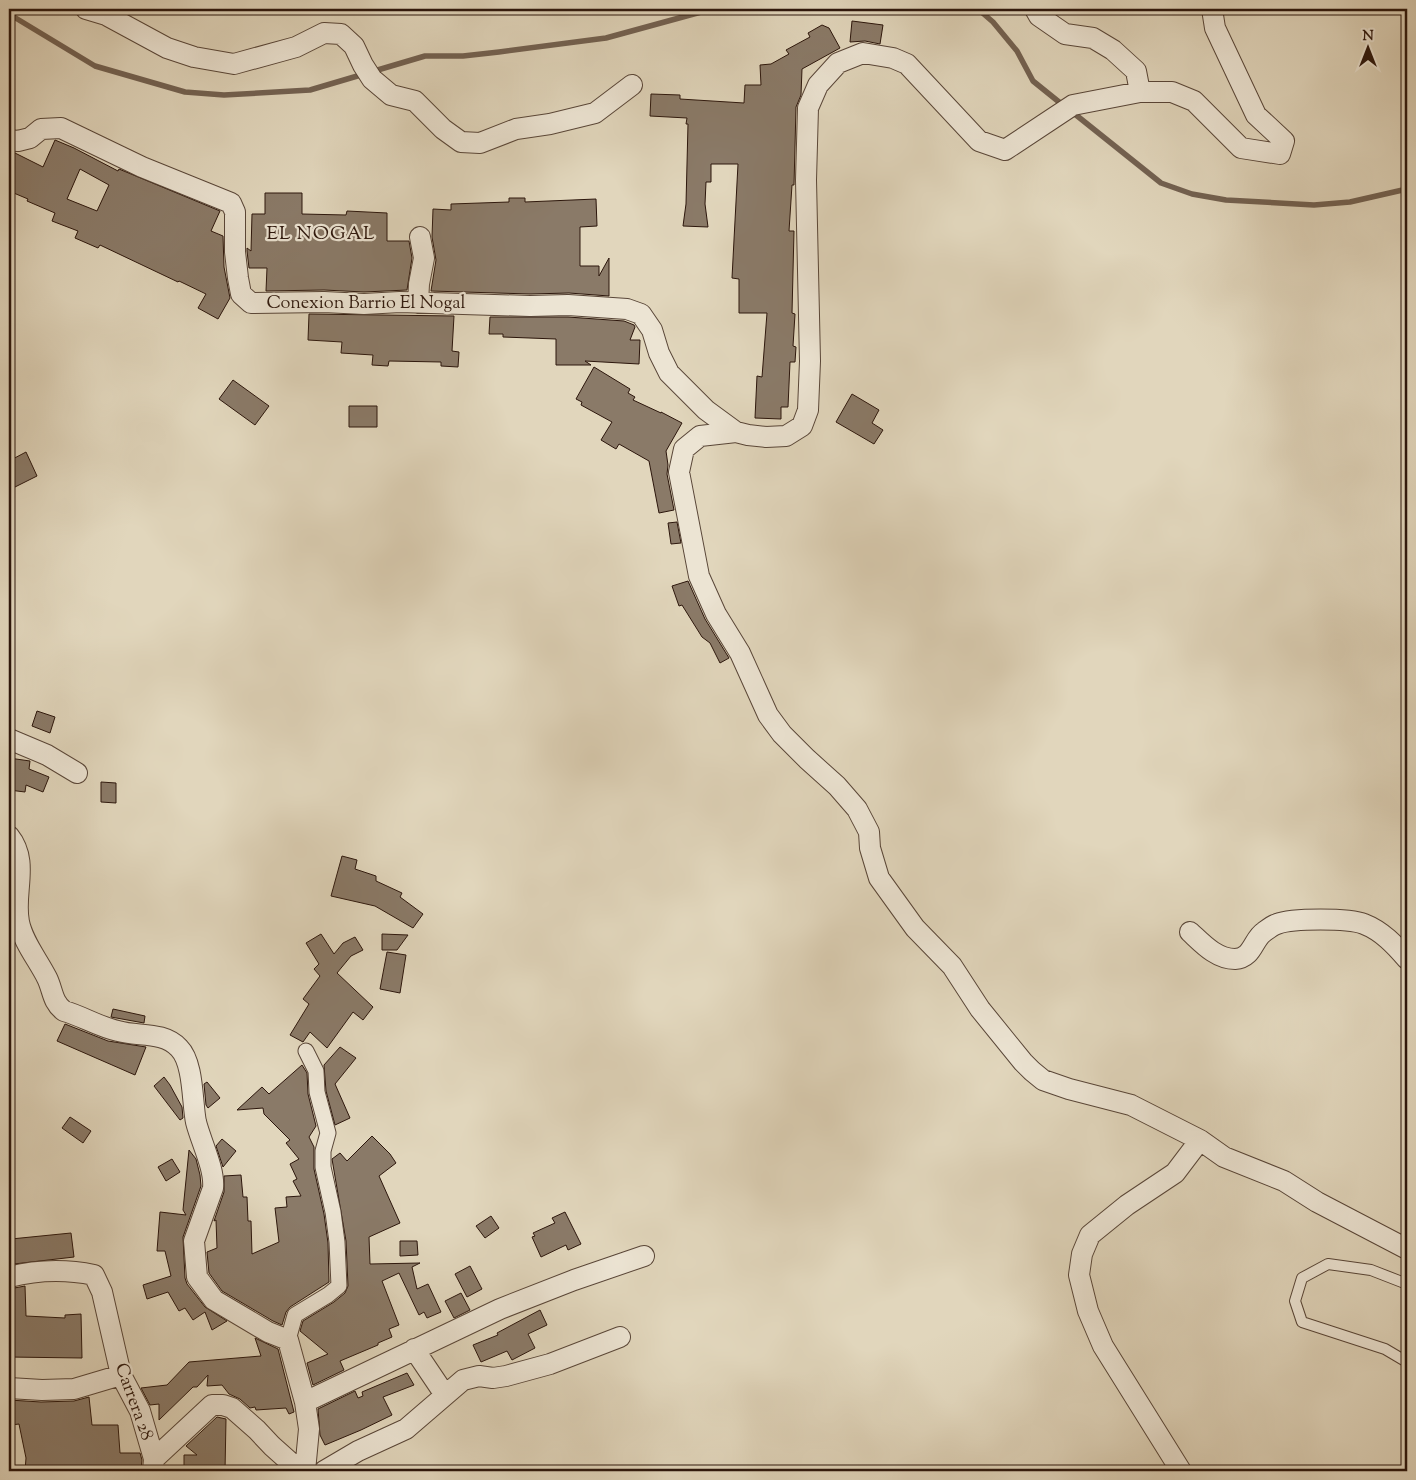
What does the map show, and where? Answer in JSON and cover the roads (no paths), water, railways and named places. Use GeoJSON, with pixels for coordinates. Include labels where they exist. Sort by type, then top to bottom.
{"type":"FeatureCollection","features":[{"type":"Feature","properties":{"kind":"street"},"geometry":{"type":"LineString","coordinates":[[86,9],[106,15],[167,48],[194,57],[234,64],[296,47],[324,33],[341,34],[354,46],[363,65],[378,85],[391,95],[414,101],[443,129],[461,142],[480,143],[516,129],[550,124],[595,113],[632,85]]}},
{"type":"Feature","properties":{"kind":"street"},"geometry":{"type":"LineString","coordinates":[[1035,9],[1039,16],[1065,34],[1093,38],[1112,50],[1136,71],[1140,92]]}},
{"type":"Feature","properties":{"kind":"street"},"geometry":{"type":"LineString","coordinates":[[1212,9],[1215,28],[1256,115],[1284,141],[1280,154],[1241,148],[1194,101],[1172,92],[1140,92],[1073,105],[1005,150],[979,141],[907,64],[893,58],[863,53],[838,63],[818,85],[808,108],[806,180],[810,343],[808,410],[802,426],[786,436],[766,437],[736,432],[700,436],[684,449],[679,472],[699,576],[716,614],[740,653],[768,715],[782,734],[837,786],[857,809],[869,832],[870,848],[879,878],[915,928],[952,966],[980,1010],[1032,1072],[1043,1080],[1069,1089],[1131,1104],[1200,1140],[1224,1157],[1284,1181],[1318,1202],[1407,1249]]}},
{"type":"Feature","properties":{"kind":"street","name":"Conexion Barrio El Nogal"},"geometry":{"type":"LineString","coordinates":[[9,140],[18,142],[30,138],[41,129],[61,128],[142,167],[230,203],[235,212],[235,252],[238,278],[242,294],[252,303],[604,306],[627,309],[641,314],[652,330],[659,353],[669,373],[706,410],[736,432]]}},
{"type":"Feature","properties":{"kind":"street"},"geometry":{"type":"LineString","coordinates":[[418,303],[419,284],[424,258],[420,237]]}},
{"type":"Feature","properties":{"kind":"street"},"geometry":{"type":"LineString","coordinates":[[9,739],[48,755],[77,773]]}},
{"type":"Feature","properties":{"kind":"street"},"geometry":{"type":"LineString","coordinates":[[9,836],[18,852],[20,866],[17,909],[20,924],[52,989],[53,999],[58,1006],[64,1011],[117,1031],[152,1035],[164,1039],[180,1048],[187,1064],[194,1096],[193,1107],[196,1121],[214,1174],[214,1188],[194,1241],[197,1277],[214,1300],[268,1332],[288,1340]]}},
{"type":"Feature","properties":{"kind":"street"},"geometry":{"type":"LineString","coordinates":[[1190,932],[1207,948],[1222,956],[1235,959],[1252,950],[1261,933],[1277,923],[1337,919],[1363,923],[1387,937],[1407,960]]}},
{"type":"Feature","properties":{"kind":"street"},"geometry":{"type":"LineString","coordinates":[[305,1471],[309,1429],[305,1402],[288,1340],[295,1315],[339,1286],[337,1242],[333,1212],[323,1167],[323,1151],[328,1134],[317,1092],[316,1071],[306,1051]]}},
{"type":"Feature","properties":{"kind":"street"},"geometry":{"type":"LineString","coordinates":[[1181,1471],[1103,1346],[1088,1311],[1079,1275],[1082,1254],[1090,1235],[1127,1205],[1175,1173],[1200,1140]]}},
{"type":"Feature","properties":{"kind":"street"},"geometry":{"type":"LineString","coordinates":[[305,1402],[414,1349],[509,1306],[574,1280],[644,1256]]}},
{"type":"Feature","properties":{"kind":"street","name":"Carrera 28"},"geometry":{"type":"LineString","coordinates":[[9,1277],[24,1273],[61,1270],[94,1275],[102,1292],[121,1375],[140,1411],[153,1465]]}},
{"type":"Feature","properties":{"kind":"street"},"geometry":{"type":"LineString","coordinates":[[324,1471],[358,1451],[406,1429],[463,1380],[479,1376],[493,1378],[506,1376],[550,1364],[620,1337]]}},
{"type":"Feature","properties":{"kind":"street"},"geometry":{"type":"LineString","coordinates":[[414,1349],[445,1395]]}},
{"type":"Feature","properties":{"kind":"street"},"geometry":{"type":"LineString","coordinates":[[9,1388],[74,1389],[121,1375]]}},
{"type":"Feature","properties":{"kind":"street"},"geometry":{"type":"LineString","coordinates":[[153,1465],[212,1405],[223,1405],[232,1408],[300,1471]]}},
{"type":"Feature","properties":{"kind":"lane"},"geometry":{"type":"LineString","coordinates":[[1407,1284],[1371,1270],[1328,1264],[1302,1278],[1295,1301],[1302,1322],[1385,1349],[1407,1362]]}},
{"type":"Feature","properties":{"kind":"waterway"},"geometry":{"type":"LineString","coordinates":[[9,14],[95,66],[185,92],[224,95],[310,90],[425,56],[463,56],[606,38],[712,9]]}},
{"type":"Feature","properties":{"kind":"waterway"},"geometry":{"type":"LineString","coordinates":[[978,9],[993,22],[1017,51],[1033,81],[1064,106]]}},
{"type":"Feature","properties":{"kind":"waterway"},"geometry":{"type":"LineString","coordinates":[[1071,111],[1161,183],[1192,194],[1226,200],[1314,205],[1350,202],[1407,189]]}},
{"type":"Feature","properties":{"kind":"district","name":"EL NOGAL"},"geometry":{"type":"Point","coordinates":[321,234]}}]}
